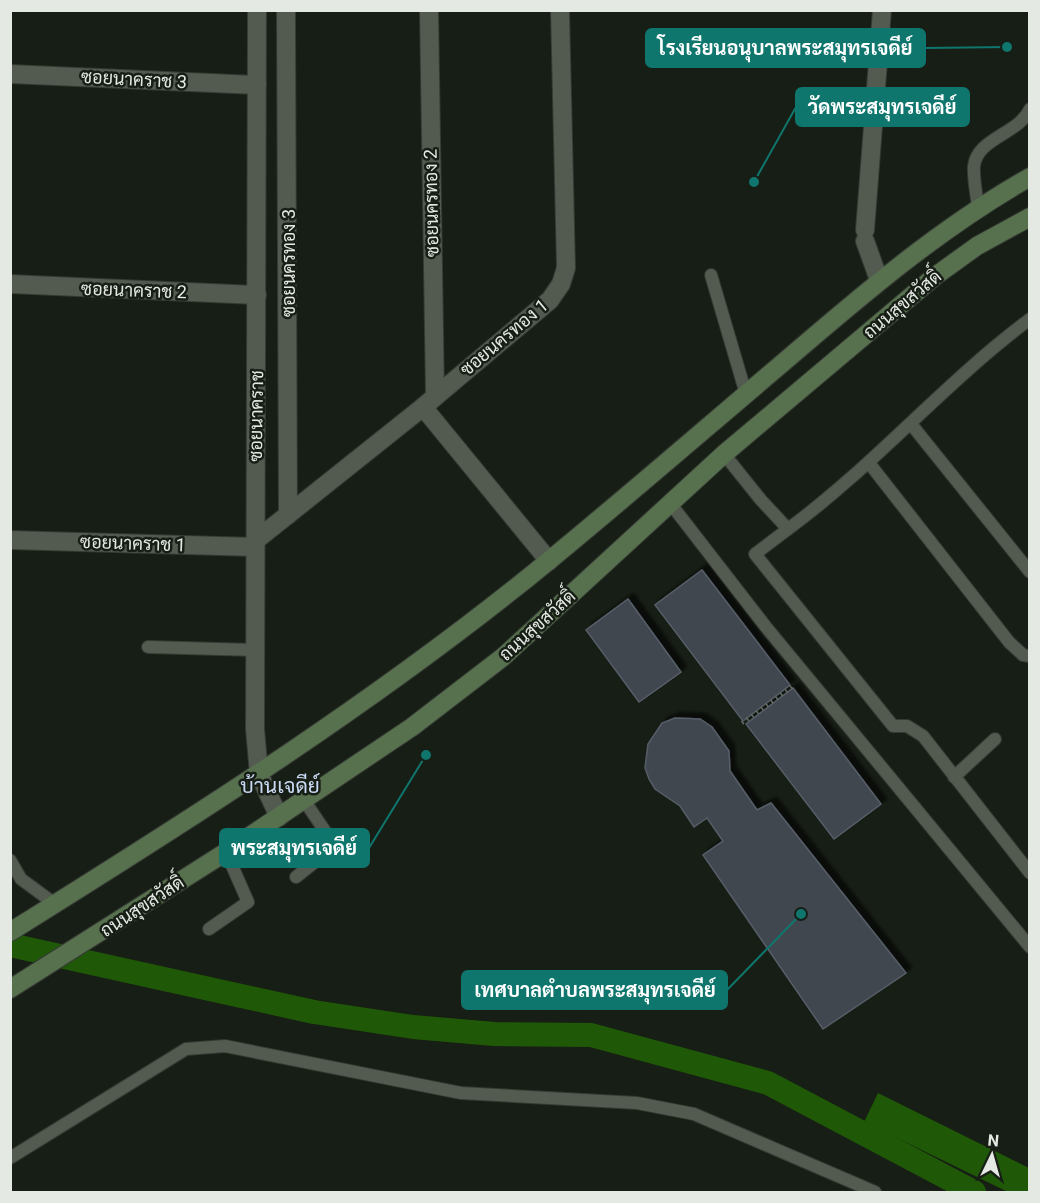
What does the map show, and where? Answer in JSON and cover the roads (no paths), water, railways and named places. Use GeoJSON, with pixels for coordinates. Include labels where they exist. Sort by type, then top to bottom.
{"type":"FeatureCollection","features":[{"type":"Feature","properties":{"kind":"main road","name":"ถนนสุขสวัสดิ์"},"geometry":{"type":"LineString","coordinates":[[10,932],[259,774],[416,662],[549,561],[879,280],[978,209],[1029,177]]}},
{"type":"Feature","properties":{"kind":"main road","name":"ถนนสุขสวัสดิ์"},"geometry":{"type":"LineString","coordinates":[[10,988],[226,852],[412,727],[503,657],[724,454],[934,277],[977,246],[1029,216]]}},
{"type":"Feature","properties":{"kind":"street","name":"ซอยนาคราช"},"geometry":{"type":"LineString","coordinates":[[257,10],[255,729],[259,774],[279,817]]}},
{"type":"Feature","properties":{"kind":"street","name":"ซอยนครทอง 3"},"geometry":{"type":"LineString","coordinates":[[286,10],[288,514]]}},
{"type":"Feature","properties":{"kind":"street","name":"ซอยนครทอง 2"},"geometry":{"type":"LineString","coordinates":[[429,10],[429,401]]}},
{"type":"Feature","properties":{"kind":"street","name":"ซอยนครทอง 1"},"geometry":{"type":"LineString","coordinates":[[255,544],[288,514],[550,300],[561,284],[566,268],[560,10]]}},
{"type":"Feature","properties":{"kind":"street"},"geometry":{"type":"LineString","coordinates":[[879,280],[865,236],[882,10]]}},
{"type":"Feature","properties":{"kind":"street","name":"ซอยนาคราช 3"},"geometry":{"type":"LineString","coordinates":[[10,74],[257,85]]}},
{"type":"Feature","properties":{"kind":"street","name":"ซอยนาคราช 2"},"geometry":{"type":"LineString","coordinates":[[10,284],[257,295]]}},
{"type":"Feature","properties":{"kind":"street"},"geometry":{"type":"LineString","coordinates":[[429,401],[549,561]]}},
{"type":"Feature","properties":{"kind":"street","name":"ซอยนาคราช 1"},"geometry":{"type":"LineString","coordinates":[[10,540],[255,544]]}},
{"type":"Feature","properties":{"kind":"lane"},"geometry":{"type":"LineString","coordinates":[[978,209],[974,164],[981,150],[1021,124],[1029,109]]}},
{"type":"Feature","properties":{"kind":"lane"},"geometry":{"type":"LineString","coordinates":[[711,276],[746,394]]}},
{"type":"Feature","properties":{"kind":"lane"},"geometry":{"type":"LineString","coordinates":[[1029,319],[990,349],[869,463],[755,554],[893,726],[907,726],[922,736],[1029,873]]}},
{"type":"Feature","properties":{"kind":"lane"},"geometry":{"type":"LineString","coordinates":[[911,424],[1029,572]]}},
{"type":"Feature","properties":{"kind":"lane"},"geometry":{"type":"LineString","coordinates":[[724,454],[788,529]]}},
{"type":"Feature","properties":{"kind":"lane"},"geometry":{"type":"LineString","coordinates":[[869,463],[1009,642],[1023,655],[1029,656]]}},
{"type":"Feature","properties":{"kind":"lane"},"geometry":{"type":"LineString","coordinates":[[670,503],[807,676],[1029,947]]}},
{"type":"Feature","properties":{"kind":"lane"},"geometry":{"type":"LineString","coordinates":[[148,647],[255,650]]}},
{"type":"Feature","properties":{"kind":"lane"},"geometry":{"type":"LineString","coordinates":[[954,777],[995,739]]}},
{"type":"Feature","properties":{"kind":"lane"},"geometry":{"type":"LineString","coordinates":[[296,877],[335,846],[304,800]]}},
{"type":"Feature","properties":{"kind":"lane"},"geometry":{"type":"LineString","coordinates":[[209,929],[248,902],[226,852]]}},
{"type":"Feature","properties":{"kind":"lane"},"geometry":{"type":"LineString","coordinates":[[10,860],[21,879],[51,906]]}},
{"type":"Feature","properties":{"kind":"lane"},"geometry":{"type":"LineString","coordinates":[[10,1158],[186,1049],[225,1046],[461,1093],[638,1103],[694,1114],[875,1192]]}},
{"type":"Feature","properties":{"kind":"waterway"},"geometry":{"type":"LineString","coordinates":[[10,945],[314,1012],[413,1027],[494,1034],[591,1035],[768,1083],[974,1192]]}},
{"type":"Feature","properties":{"kind":"place","name":"โรงเรียนอนุบาลพระสมุทรเจดีย์"},"geometry":{"type":"Point","coordinates":[1007,47]}},
{"type":"Feature","properties":{"kind":"place","name":"วัดพระสมุทรเจดีย์"},"geometry":{"type":"Point","coordinates":[754,182]}},
{"type":"Feature","properties":{"kind":"place","name":"พระสมุทรเจดีย์"},"geometry":{"type":"Point","coordinates":[426,755]}},
{"type":"Feature","properties":{"kind":"place","name":"เทศบาลตำบลพระสมุทรเจดีย์"},"geometry":{"type":"Point","coordinates":[801,914]}},
{"type":"Feature","properties":{"kind":"district","name":"บ้านเจดีย์"},"geometry":{"type":"Point","coordinates":[280,786]}}]}
